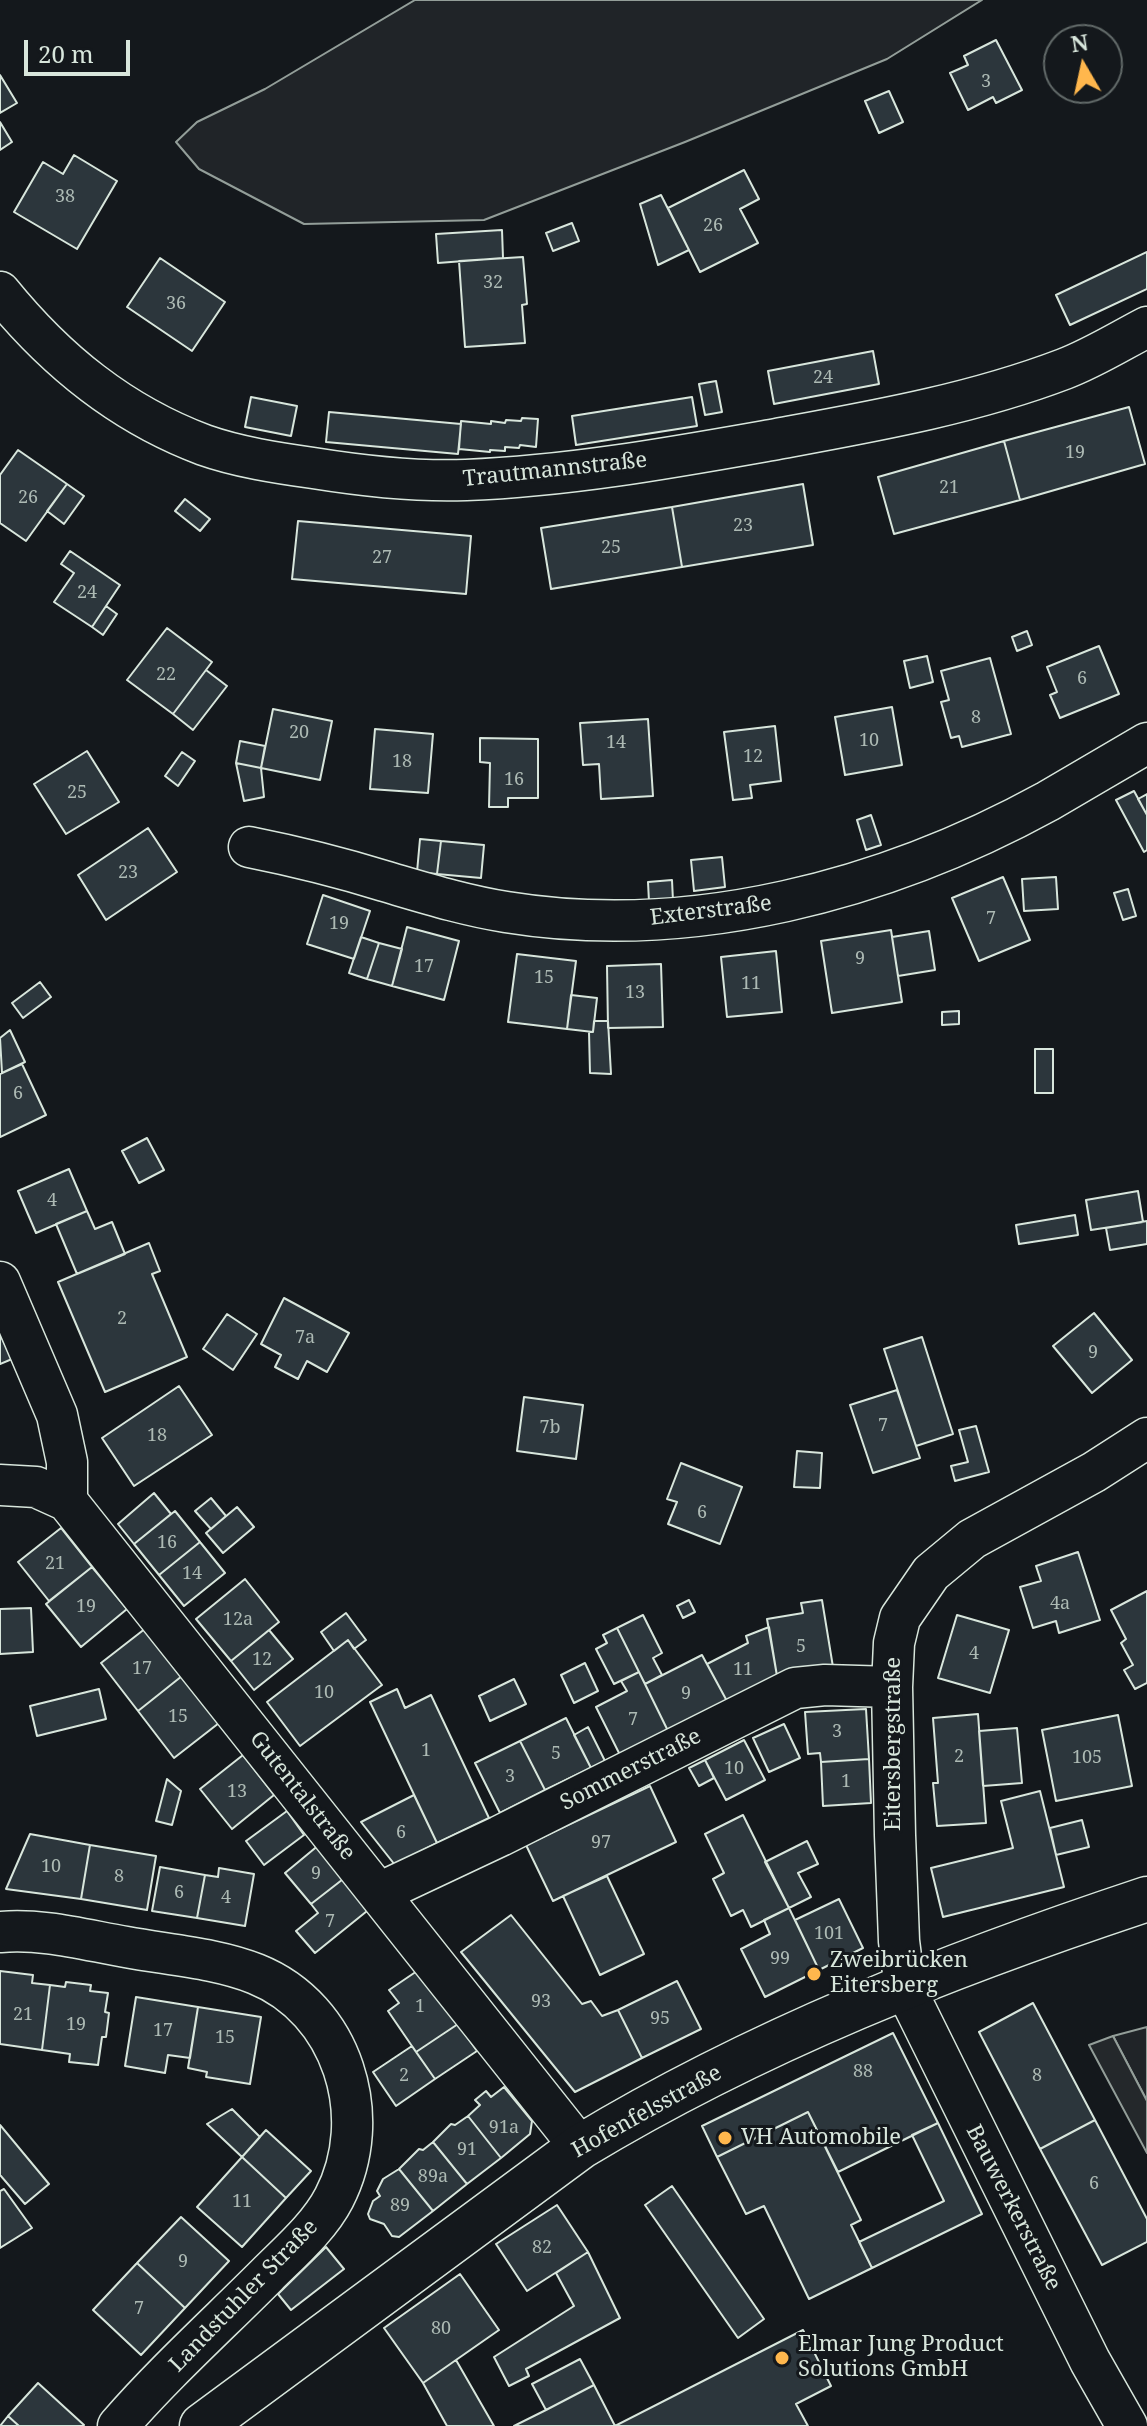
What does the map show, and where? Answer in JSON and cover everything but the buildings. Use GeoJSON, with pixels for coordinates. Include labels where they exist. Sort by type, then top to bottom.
{"type":"FeatureCollection","features":[{"type":"Feature","properties":{"kind":"main road","name":"Hofenfelsstraße"},"geometry":{"type":"LineString","coordinates":[[202,2426],[580,2147],[639,2111],[827,2019],[1147,1899]]}},
{"type":"Feature","properties":{"kind":"street","name":"Trautmannstraße"},"geometry":{"type":"LineString","coordinates":[[0,292],[33,333],[80,375],[140,417],[206,446],[283,464],[373,477],[464,480],[559,473],[676,457],[893,418],[986,395],[1053,372],[1147,327]]}},
{"type":"Feature","properties":{"kind":"street","name":"Exterstraße"},"geometry":{"type":"LineString","coordinates":[[249,847],[302,858],[455,903],[510,913],[574,919],[645,920],[719,914],[793,900],[871,877],[938,852],[1046,802],[1147,743]]}},
{"type":"Feature","properties":{"kind":"street"},"geometry":{"type":"LineString","coordinates":[[0,1282],[57,1415],[67,1462],[67,1501],[36,1487],[0,1485]]}},
{"type":"Feature","properties":{"kind":"street","name":"Eitersbergstraße"},"geometry":{"type":"LineString","coordinates":[[905,1988],[899,1941],[892,1687],[894,1643],[900,1618],[931,1573],[972,1539],[1094,1472],[1147,1438]]}},
{"type":"Feature","properties":{"kind":"street","name":"Gutentalstraße"},"geometry":{"type":"LineString","coordinates":[[67,1501],[580,2147]]}},
{"type":"Feature","properties":{"kind":"street","name":"Sommerstraße"},"geometry":{"type":"LineString","coordinates":[[379,1893],[795,1688],[825,1685],[892,1687]]}},
{"type":"Feature","properties":{"kind":"street","name":"Landstuhler Straße"},"geometry":{"type":"LineString","coordinates":[[0,1932],[49,1933],[215,1963],[256,1974],[296,1997],[317,2019],[342,2062],[348,2086],[353,2117],[351,2154],[333,2202],[304,2238],[118,2426]]}},
{"type":"Feature","properties":{"kind":"street","name":"Bauwerkerstraße"},"geometry":{"type":"LineString","coordinates":[[905,1988],[1090,2361],[1127,2426]]}},
{"type":"Feature","properties":{"kind":"shaded area"},"geometry":{"type":"Polygon","coordinates":[[[415,0],[982,0],[887,59],[484,220],[304,224],[199,169],[176,142],[197,122],[265,89],[415,0]]]}},
{"type":"Feature","properties":{"kind":"shaded area"},"geometry":{"type":"Polygon","coordinates":[[[1147,2027],[1147,2101],[1113,2036],[1147,2027]]]}},
{"type":"Feature","properties":{"kind":"shaded area"},"geometry":{"type":"Polygon","coordinates":[[[1113,2036],[1147,2101],[1147,2153],[1089,2045],[1113,2036]]]}},
{"type":"Feature","properties":{"kind":"place","name":"Zweibrücken Eitersberg"},"geometry":{"type":"Point","coordinates":[814,1974]}},
{"type":"Feature","properties":{"kind":"place","name":"VH Automobile"},"geometry":{"type":"Point","coordinates":[725,2138]}},
{"type":"Feature","properties":{"kind":"place","name":"Elmar Jung Product Solutions GmbH"},"geometry":{"type":"Point","coordinates":[782,2358]}}]}
